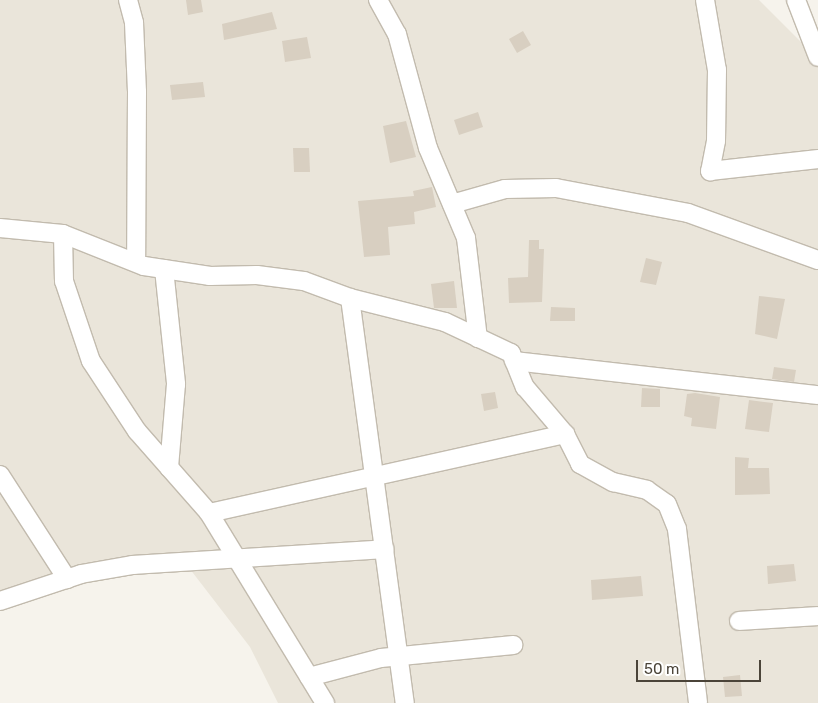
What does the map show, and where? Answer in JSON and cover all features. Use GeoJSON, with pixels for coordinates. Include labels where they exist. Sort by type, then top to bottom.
{"type":"FeatureCollection","features":[{"type":"Feature","properties":{"kind":"street"},"geometry":{"type":"LineString","coordinates":[[128,0],[134,23],[137,92],[136,262]]}},
{"type":"Feature","properties":{"kind":"street"},"geometry":{"type":"LineString","coordinates":[[378,0],[397,34],[428,148],[466,238],[478,338]]}},
{"type":"Feature","properties":{"kind":"street"},"geometry":{"type":"LineString","coordinates":[[705,0],[717,70],[716,142],[710,170],[818,159]]}},
{"type":"Feature","properties":{"kind":"street"},"geometry":{"type":"LineString","coordinates":[[796,0],[818,57]]}},
{"type":"Feature","properties":{"kind":"street"},"geometry":{"type":"LineString","coordinates":[[452,204],[505,189],[556,188],[688,213],[818,260]]}},
{"type":"Feature","properties":{"kind":"street"},"geometry":{"type":"LineString","coordinates":[[0,228],[63,234],[136,262],[164,269],[210,276],[257,275],[304,281],[350,298],[445,322],[511,354],[525,387],[566,434],[580,464],[613,482],[647,490],[667,504],[677,529],[698,703]]}},
{"type":"Feature","properties":{"kind":"street"},"geometry":{"type":"LineString","coordinates":[[63,234],[64,281],[91,361],[138,431],[209,513],[325,703]]}},
{"type":"Feature","properties":{"kind":"street"},"geometry":{"type":"LineString","coordinates":[[164,269],[176,384],[169,468]]}},
{"type":"Feature","properties":{"kind":"street"},"geometry":{"type":"LineString","coordinates":[[350,298],[405,703]]}},
{"type":"Feature","properties":{"kind":"street"},"geometry":{"type":"LineString","coordinates":[[514,361],[818,395]]}},
{"type":"Feature","properties":{"kind":"street"},"geometry":{"type":"LineString","coordinates":[[209,513],[374,474],[566,434]]}},
{"type":"Feature","properties":{"kind":"street"},"geometry":{"type":"LineString","coordinates":[[0,474],[67,579]]}},
{"type":"Feature","properties":{"kind":"street"},"geometry":{"type":"LineString","coordinates":[[0,601],[67,579],[133,564],[384,549]]}},
{"type":"Feature","properties":{"kind":"street"},"geometry":{"type":"LineString","coordinates":[[739,621],[818,616]]}},
{"type":"Feature","properties":{"kind":"street"},"geometry":{"type":"LineString","coordinates":[[310,677],[399,656],[513,645]]}},
{"type":"Feature","properties":{"kind":"shaded area"},"geometry":{"type":"Polygon","coordinates":[[[0,0],[759,0],[818,59],[818,703],[278,703],[250,647],[183,560],[0,602],[0,0]]]}},
{"type":"Feature","properties":{"kind":"building"},"geometry":{"type":"Polygon","coordinates":[[[186,0],[201,0],[203,12],[188,15],[186,0]]]}},
{"type":"Feature","properties":{"kind":"building"},"geometry":{"type":"Polygon","coordinates":[[[272,12],[277,29],[224,40],[222,24],[272,12]]]}},
{"type":"Feature","properties":{"kind":"building"},"geometry":{"type":"Polygon","coordinates":[[[523,31],[531,45],[517,53],[509,39],[523,31]]]}},
{"type":"Feature","properties":{"kind":"building"},"geometry":{"type":"Polygon","coordinates":[[[307,37],[311,58],[285,62],[282,41],[307,37]]]}},
{"type":"Feature","properties":{"kind":"building"},"geometry":{"type":"Polygon","coordinates":[[[203,82],[205,97],[172,100],[170,85],[203,82]]]}},
{"type":"Feature","properties":{"kind":"building"},"geometry":{"type":"Polygon","coordinates":[[[478,112],[483,127],[459,135],[454,120],[478,112]]]}},
{"type":"Feature","properties":{"kind":"building"},"geometry":{"type":"Polygon","coordinates":[[[406,121],[416,157],[390,163],[383,126],[406,121]]]}},
{"type":"Feature","properties":{"kind":"building"},"geometry":{"type":"Polygon","coordinates":[[[293,148],[309,148],[310,172],[294,172],[293,148]]]}},
{"type":"Feature","properties":{"kind":"building"},"geometry":{"type":"Polygon","coordinates":[[[432,187],[436,207],[414,212],[415,224],[388,227],[390,255],[364,257],[358,201],[414,196],[413,191],[432,187]]]}},
{"type":"Feature","properties":{"kind":"building"},"geometry":{"type":"Polygon","coordinates":[[[529,240],[539,240],[539,249],[544,249],[542,302],[509,303],[508,278],[528,277],[529,240]]]}},
{"type":"Feature","properties":{"kind":"building"},"geometry":{"type":"Polygon","coordinates":[[[646,258],[662,262],[656,285],[640,282],[646,258]]]}},
{"type":"Feature","properties":{"kind":"building"},"geometry":{"type":"Polygon","coordinates":[[[454,281],[457,308],[434,308],[431,284],[454,281]]]}},
{"type":"Feature","properties":{"kind":"building"},"geometry":{"type":"Polygon","coordinates":[[[759,296],[785,299],[777,339],[755,334],[759,296]]]}},
{"type":"Feature","properties":{"kind":"building"},"geometry":{"type":"Polygon","coordinates":[[[551,307],[575,308],[575,321],[550,321],[551,307]]]}},
{"type":"Feature","properties":{"kind":"building"},"geometry":{"type":"Polygon","coordinates":[[[774,367],[796,370],[794,382],[772,379],[774,367]]]}},
{"type":"Feature","properties":{"kind":"building"},"geometry":{"type":"Polygon","coordinates":[[[642,388],[660,389],[660,407],[641,407],[642,388]]]}},
{"type":"Feature","properties":{"kind":"building"},"geometry":{"type":"Polygon","coordinates":[[[495,392],[498,408],[484,411],[481,394],[495,392]]]}},
{"type":"Feature","properties":{"kind":"building"},"geometry":{"type":"Polygon","coordinates":[[[695,393],[720,397],[716,429],[691,426],[692,418],[684,416],[687,394],[695,393]]]}},
{"type":"Feature","properties":{"kind":"building"},"geometry":{"type":"Polygon","coordinates":[[[749,400],[773,403],[769,432],[745,429],[749,400]]]}},
{"type":"Feature","properties":{"kind":"building"},"geometry":{"type":"Polygon","coordinates":[[[735,457],[749,458],[748,468],[769,468],[770,494],[735,495],[735,457]]]}},
{"type":"Feature","properties":{"kind":"building"},"geometry":{"type":"Polygon","coordinates":[[[794,564],[796,581],[768,584],[767,566],[794,564]]]}},
{"type":"Feature","properties":{"kind":"building"},"geometry":{"type":"Polygon","coordinates":[[[641,576],[643,596],[592,600],[591,580],[641,576]]]}},
{"type":"Feature","properties":{"kind":"building"},"geometry":{"type":"Polygon","coordinates":[[[740,675],[742,696],[725,697],[723,677],[740,675]]]}}]}
